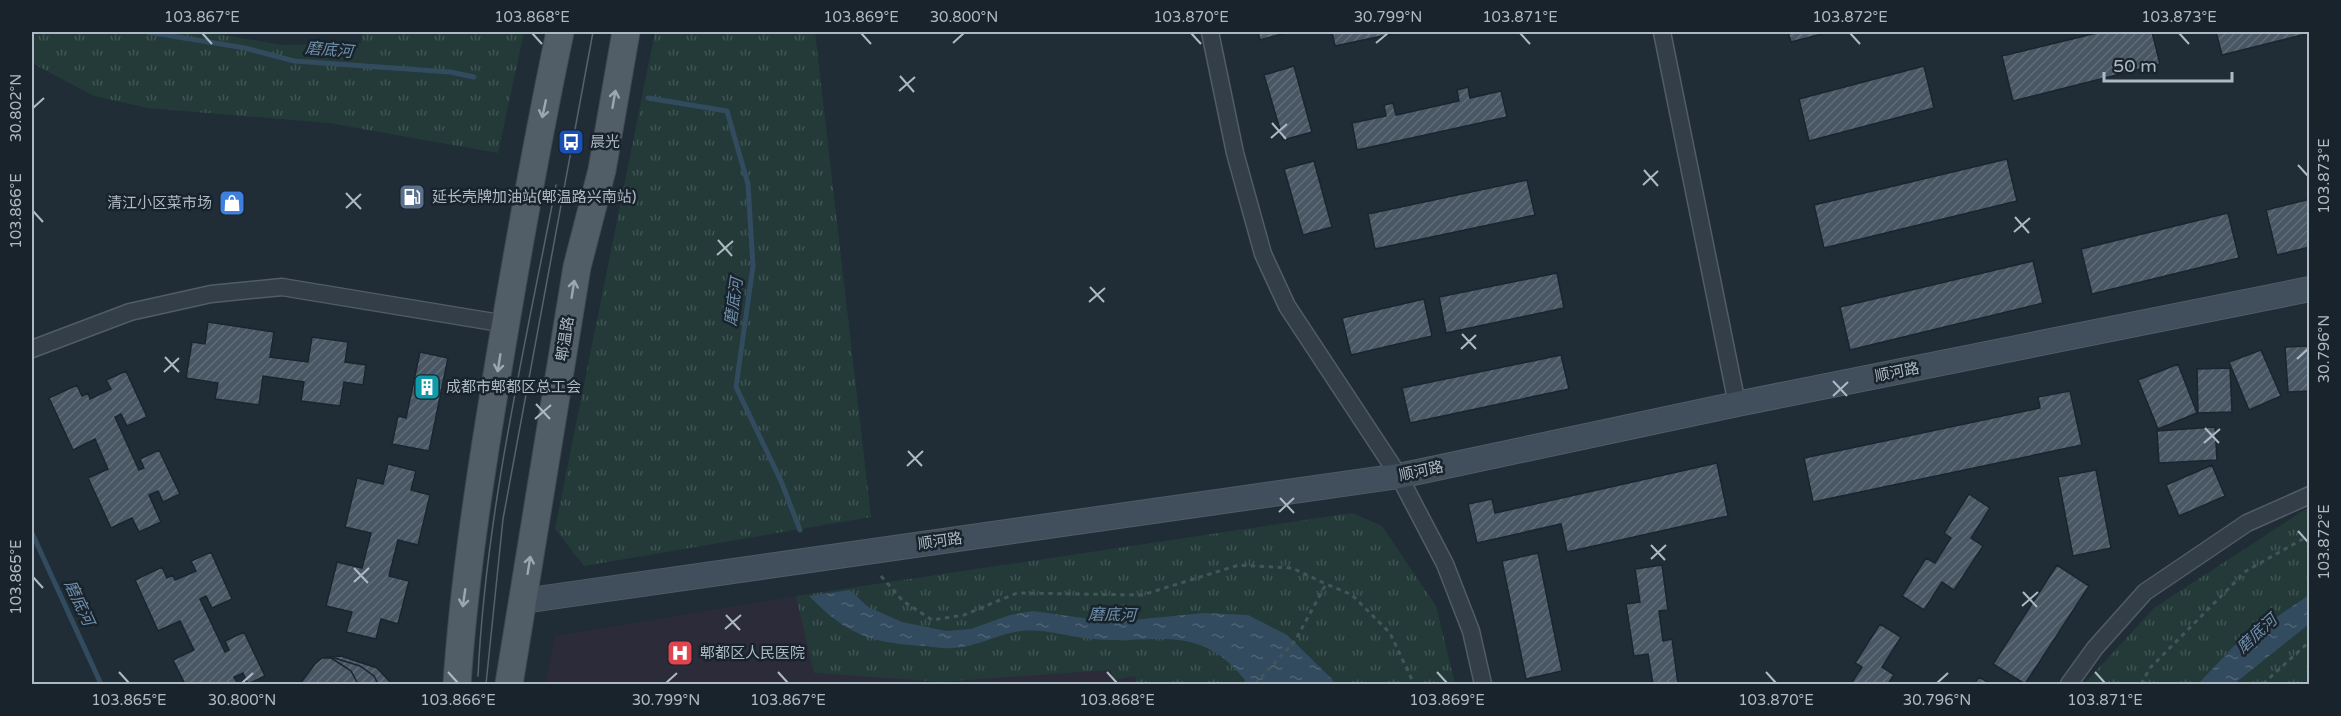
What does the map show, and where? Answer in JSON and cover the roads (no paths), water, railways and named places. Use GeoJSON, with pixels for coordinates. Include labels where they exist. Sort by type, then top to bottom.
{"type":"FeatureCollection","features":[{"type":"Feature","properties":{"kind":"main road"},"geometry":{"type":"LineString","coordinates":[[457,684],[462,615],[506,324],[529,182],[560,32]]}},
{"type":"Feature","properties":{"kind":"main road","name":"郫温路"},"geometry":{"type":"LineString","coordinates":[[509,684],[577,267],[602,170],[626,32]]}},
{"type":"Feature","properties":{"kind":"street"},"geometry":{"type":"LineString","coordinates":[[1210,32],[1235,153],[1263,254],[1287,306],[1399,477],[1445,564],[1471,631],[1483,684]]}},
{"type":"Feature","properties":{"kind":"street"},"geometry":{"type":"LineString","coordinates":[[1662,32],[1737,404]]}},
{"type":"Feature","properties":{"kind":"street"},"geometry":{"type":"LineString","coordinates":[[32,349],[130,312],[211,294],[282,287],[506,324]]}},
{"type":"Feature","properties":{"kind":"street","name":"顺河路"},"geometry":{"type":"LineString","coordinates":[[523,600],[1399,477],[1737,404],[2310,289]]}},
{"type":"Feature","properties":{"kind":"street"},"geometry":{"type":"LineString","coordinates":[[2069,684],[2095,648],[2145,592],[2247,523],[2310,495]]}},
{"type":"Feature","properties":{"kind":"water"},"geometry":{"type":"Polygon","coordinates":[[[850,590],[868,607],[902,622],[946,631],[971,629],[1010,615],[1033,611],[1112,622],[1204,613],[1248,615],[1287,635],[1332,679],[1334,684],[1248,684],[1230,664],[1213,651],[1195,643],[1176,640],[1092,639],[1044,631],[1025,631],[953,648],[890,643],[849,629],[823,610],[809,596],[850,590]]]}},
{"type":"Feature","properties":{"kind":"water"},"geometry":{"type":"Polygon","coordinates":[[[2309,595],[2309,624],[2234,684],[2198,684],[2234,646],[2309,595]]]}},
{"type":"Feature","properties":{"kind":"waterway","name":"磨底河"},"geometry":{"type":"LineString","coordinates":[[148,32],[245,48],[294,61],[450,72],[474,77]]}},
{"type":"Feature","properties":{"kind":"waterway","name":"磨底河"},"geometry":{"type":"LineString","coordinates":[[648,98],[727,111],[748,184],[753,266],[736,387],[781,481],[800,530]]}},
{"type":"Feature","properties":{"kind":"waterway","name":"磨底河"},"geometry":{"type":"LineString","coordinates":[[32,533],[101,684]]}},
{"type":"Feature","properties":{"kind":"tram line"},"geometry":{"type":"LineString","coordinates":[[486,684],[503,519],[593,32]]}},
{"type":"Feature","properties":{"kind":"tram line"},"geometry":{"type":"LineString","coordinates":[[478,676],[482,614],[498,491],[556,185]]}},
{"type":"Feature","properties":{"kind":"place","name":"晨光"},"geometry":{"type":"Point","coordinates":[571,142]}},
{"type":"Feature","properties":{"kind":"place","name":"延长壳牌加油站(郫温路兴南站)"},"geometry":{"type":"Point","coordinates":[412,197]}},
{"type":"Feature","properties":{"kind":"place","name":"清江小区菜市场"},"geometry":{"type":"Point","coordinates":[232,203]}},
{"type":"Feature","properties":{"kind":"place","name":"成都市郫都区总工会"},"geometry":{"type":"Point","coordinates":[427,387]}},
{"type":"Feature","properties":{"kind":"place","name":"郫都区人民医院"},"geometry":{"type":"Point","coordinates":[680,653]}}]}
